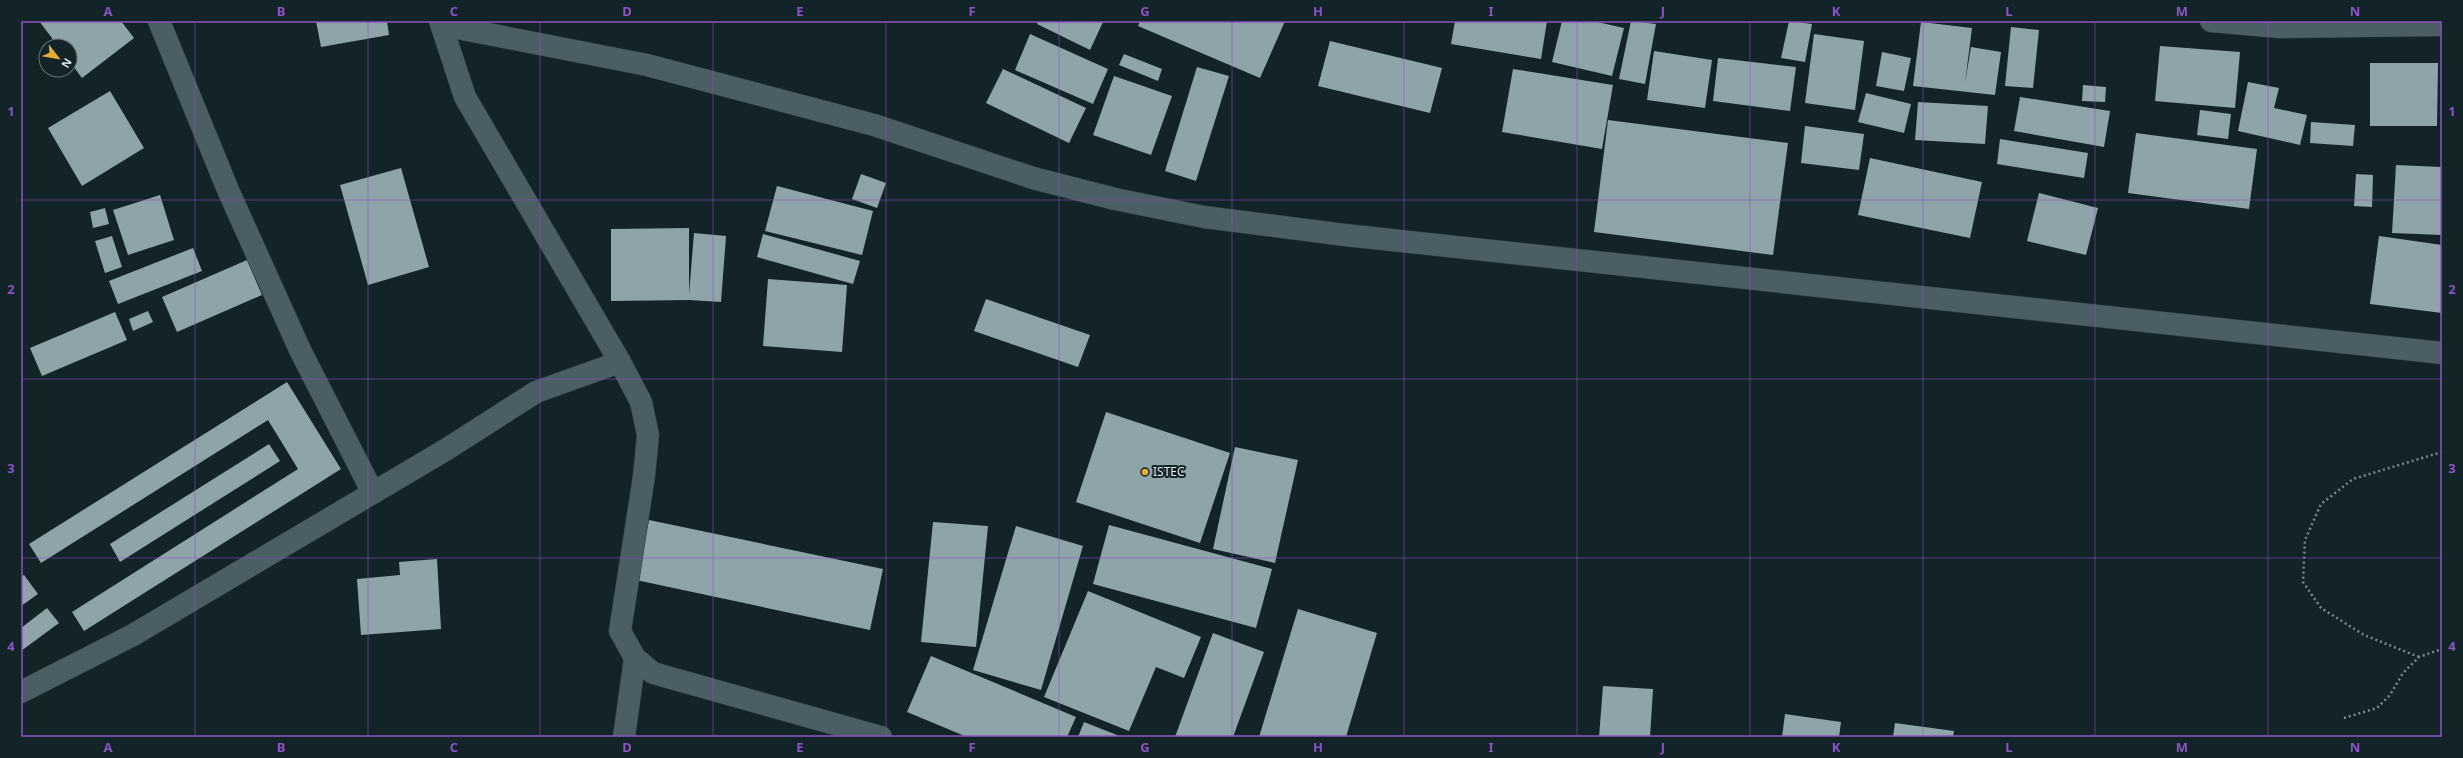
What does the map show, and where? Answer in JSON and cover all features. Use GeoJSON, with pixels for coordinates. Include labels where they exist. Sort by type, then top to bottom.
{"type":"FeatureCollection","features":[{"type":"Feature","properties":{"kind":"street"},"geometry":{"type":"LineString","coordinates":[[159,21],[228,190],[300,350],[373,493]]}},
{"type":"Feature","properties":{"kind":"street"},"geometry":{"type":"LineString","coordinates":[[2211,21],[2279,27],[2442,25]]}},
{"type":"Feature","properties":{"kind":"street"},"geometry":{"type":"LineString","coordinates":[[881,737],[653,673],[634,658],[620,631],[644,476],[648,435],[641,402],[620,362],[465,97],[441,23],[647,65],[874,125],[1033,178],[1115,199],[1204,217],[1345,235],[2442,353]]}},
{"type":"Feature","properties":{"kind":"street"},"geometry":{"type":"LineString","coordinates":[[21,692],[133,635],[373,493],[536,392],[620,362]]}},
{"type":"Feature","properties":{"kind":"street"},"geometry":{"type":"LineString","coordinates":[[624,737],[634,658]]}},
{"type":"Feature","properties":{"kind":"path"},"geometry":{"type":"LineString","coordinates":[[2419,657],[2364,635],[2321,608],[2303,582],[2305,540],[2321,504],[2353,479],[2442,452]]}},
{"type":"Feature","properties":{"kind":"path"},"geometry":{"type":"LineString","coordinates":[[2344,718],[2377,708],[2390,695],[2403,673],[2419,657],[2442,649]]}},
{"type":"Feature","properties":{"kind":"building"},"geometry":{"type":"Polygon","coordinates":[[[39,21],[121,21],[134,38],[82,78],[78,73],[78,38],[52,38],[39,21]]]}},
{"type":"Feature","properties":{"kind":"building"},"geometry":{"type":"Polygon","coordinates":[[[316,21],[387,21],[389,35],[321,47],[316,21]]]}},
{"type":"Feature","properties":{"kind":"building"},"geometry":{"type":"Polygon","coordinates":[[[1038,21],[1103,22],[1090,50],[1037,24],[1038,21]]]}},
{"type":"Feature","properties":{"kind":"building"},"geometry":{"type":"Polygon","coordinates":[[[1140,21],[1285,21],[1260,78],[1138,26],[1140,21]]]}},
{"type":"Feature","properties":{"kind":"building"},"geometry":{"type":"Polygon","coordinates":[[[1455,21],[1547,21],[1541,59],[1451,44],[1455,21]]]}},
{"type":"Feature","properties":{"kind":"building"},"geometry":{"type":"Polygon","coordinates":[[[1562,21],[1593,21],[1624,28],[1612,76],[1552,62],[1562,21]]]}},
{"type":"Feature","properties":{"kind":"building"},"geometry":{"type":"Polygon","coordinates":[[[1631,21],[1656,24],[1645,84],[1619,79],[1631,21]]]}},
{"type":"Feature","properties":{"kind":"building"},"geometry":{"type":"Polygon","coordinates":[[[1789,21],[1812,24],[1805,62],[1781,58],[1789,21]]]}},
{"type":"Feature","properties":{"kind":"building"},"geometry":{"type":"Polygon","coordinates":[[[1921,22],[1972,28],[1965,83],[1971,47],[2001,52],[1995,95],[1913,86],[1921,22]]]}},
{"type":"Feature","properties":{"kind":"building"},"geometry":{"type":"Polygon","coordinates":[[[2011,27],[2039,30],[2033,88],[2005,86],[2011,27]]]}},
{"type":"Feature","properties":{"kind":"building"},"geometry":{"type":"Polygon","coordinates":[[[1030,34],[1108,69],[1093,104],[1015,70],[1030,34]]]}},
{"type":"Feature","properties":{"kind":"building"},"geometry":{"type":"Polygon","coordinates":[[[1814,34],[1864,41],[1855,110],[1805,103],[1814,34]]]}},
{"type":"Feature","properties":{"kind":"building"},"geometry":{"type":"Polygon","coordinates":[[[1330,41],[1442,68],[1430,113],[1318,86],[1330,41]]]}},
{"type":"Feature","properties":{"kind":"building"},"geometry":{"type":"Polygon","coordinates":[[[2160,46],[2240,52],[2235,108],[2155,101],[2160,46]]]}},
{"type":"Feature","properties":{"kind":"building"},"geometry":{"type":"Polygon","coordinates":[[[1654,51],[1712,60],[1705,108],[1647,100],[1654,51]]]}},
{"type":"Feature","properties":{"kind":"building"},"geometry":{"type":"Polygon","coordinates":[[[1882,52],[1911,58],[1904,91],[1876,86],[1882,52]]]}},
{"type":"Feature","properties":{"kind":"building"},"geometry":{"type":"Polygon","coordinates":[[[1124,54],[1162,69],[1158,81],[1119,65],[1124,54]]]}},
{"type":"Feature","properties":{"kind":"building"},"geometry":{"type":"Polygon","coordinates":[[[1718,58],[1796,67],[1790,111],[1713,101],[1718,58]]]}},
{"type":"Feature","properties":{"kind":"building"},"geometry":{"type":"Polygon","coordinates":[[[2370,63],[2438,63],[2437,126],[2370,126],[2370,63]]]}},
{"type":"Feature","properties":{"kind":"building"},"geometry":{"type":"Polygon","coordinates":[[[1197,67],[1229,76],[1196,181],[1165,171],[1197,67]]]}},
{"type":"Feature","properties":{"kind":"building"},"geometry":{"type":"Polygon","coordinates":[[[1003,69],[1086,108],[1069,143],[986,103],[1003,69]]]}},
{"type":"Feature","properties":{"kind":"building"},"geometry":{"type":"Polygon","coordinates":[[[1513,69],[1613,85],[1602,149],[1502,132],[1513,69]]]}},
{"type":"Feature","properties":{"kind":"building"},"geometry":{"type":"Polygon","coordinates":[[[1114,76],[1172,96],[1151,155],[1093,135],[1114,76]]]}},
{"type":"Feature","properties":{"kind":"building"},"geometry":{"type":"Polygon","coordinates":[[[2248,82],[2279,88],[2274,108],[2307,115],[2300,145],[2238,131],[2248,82]]]}},
{"type":"Feature","properties":{"kind":"building"},"geometry":{"type":"Polygon","coordinates":[[[2083,85],[2106,87],[2105,102],[2082,101],[2083,85]]]}},
{"type":"Feature","properties":{"kind":"building"},"geometry":{"type":"Polygon","coordinates":[[[110,91],[144,148],[82,186],[48,128],[110,91]]]}},
{"type":"Feature","properties":{"kind":"building"},"geometry":{"type":"Polygon","coordinates":[[[1866,93],[1911,104],[1904,133],[1858,122],[1866,93]]]}},
{"type":"Feature","properties":{"kind":"building"},"geometry":{"type":"Polygon","coordinates":[[[2020,97],[2110,111],[2104,147],[2014,131],[2020,97]]]}},
{"type":"Feature","properties":{"kind":"building"},"geometry":{"type":"Polygon","coordinates":[[[1918,102],[1988,106],[1985,144],[1915,140],[1918,102]]]}},
{"type":"Feature","properties":{"kind":"building"},"geometry":{"type":"Polygon","coordinates":[[[2200,110],[2231,114],[2228,139],[2197,135],[2200,110]]]}},
{"type":"Feature","properties":{"kind":"building"},"geometry":{"type":"Polygon","coordinates":[[[1608,120],[1788,143],[1773,255],[1594,232],[1608,120]]]}},
{"type":"Feature","properties":{"kind":"building"},"geometry":{"type":"Polygon","coordinates":[[[2311,122],[2355,125],[2353,146],[2310,143],[2311,122]]]}},
{"type":"Feature","properties":{"kind":"building"},"geometry":{"type":"Polygon","coordinates":[[[1805,126],[1864,134],[1859,170],[1801,163],[1805,126]]]}},
{"type":"Feature","properties":{"kind":"building"},"geometry":{"type":"Polygon","coordinates":[[[2136,133],[2257,149],[2249,209],[2128,193],[2136,133]]]}},
{"type":"Feature","properties":{"kind":"building"},"geometry":{"type":"Polygon","coordinates":[[[2000,139],[2088,153],[2084,178],[1997,164],[2000,139]]]}},
{"type":"Feature","properties":{"kind":"building"},"geometry":{"type":"Polygon","coordinates":[[[1870,158],[1982,182],[1970,238],[1858,215],[1870,158]]]}},
{"type":"Feature","properties":{"kind":"building"},"geometry":{"type":"Polygon","coordinates":[[[2396,165],[2442,167],[2442,235],[2392,233],[2396,165]]]}},
{"type":"Feature","properties":{"kind":"building"},"geometry":{"type":"Polygon","coordinates":[[[401,168],[429,267],[368,285],[340,185],[401,168]]]}},
{"type":"Feature","properties":{"kind":"building"},"geometry":{"type":"Polygon","coordinates":[[[861,174],[886,183],[877,208],[852,199],[861,174]]]}},
{"type":"Feature","properties":{"kind":"building"},"geometry":{"type":"Polygon","coordinates":[[[2356,174],[2373,175],[2372,207],[2354,206],[2356,174]]]}},
{"type":"Feature","properties":{"kind":"building"},"geometry":{"type":"Polygon","coordinates":[[[777,186],[873,211],[862,255],[765,231],[777,186]]]}},
{"type":"Feature","properties":{"kind":"building"},"geometry":{"type":"Polygon","coordinates":[[[2039,193],[2098,208],[2086,255],[2027,241],[2039,193]]]}},
{"type":"Feature","properties":{"kind":"building"},"geometry":{"type":"Polygon","coordinates":[[[160,195],[174,240],[128,255],[113,210],[160,195]]]}},
{"type":"Feature","properties":{"kind":"building"},"geometry":{"type":"Polygon","coordinates":[[[105,208],[109,224],[93,228],[90,212],[105,208]]]}},
{"type":"Feature","properties":{"kind":"building"},"geometry":{"type":"Polygon","coordinates":[[[689,228],[689,294],[694,233],[726,236],[721,302],[689,300],[611,301],[611,229],[689,228]]]}},
{"type":"Feature","properties":{"kind":"building"},"geometry":{"type":"Polygon","coordinates":[[[763,234],[860,261],[853,284],[757,257],[763,234]]]}},
{"type":"Feature","properties":{"kind":"building"},"geometry":{"type":"Polygon","coordinates":[[[112,236],[122,267],[105,273],[95,241],[112,236]]]}},
{"type":"Feature","properties":{"kind":"building"},"geometry":{"type":"Polygon","coordinates":[[[2379,236],[2442,245],[2442,313],[2370,304],[2379,236]]]}},
{"type":"Feature","properties":{"kind":"building"},"geometry":{"type":"Polygon","coordinates":[[[193,248],[202,271],[118,304],[109,281],[193,248]]]}},
{"type":"Feature","properties":{"kind":"building"},"geometry":{"type":"Polygon","coordinates":[[[247,260],[262,295],[177,332],[162,297],[247,260]]]}},
{"type":"Feature","properties":{"kind":"building"},"geometry":{"type":"Polygon","coordinates":[[[768,279],[847,285],[842,352],[763,346],[768,279]]]}},
{"type":"Feature","properties":{"kind":"building"},"geometry":{"type":"Polygon","coordinates":[[[986,299],[1090,335],[1078,367],[974,331],[986,299]]]}},
{"type":"Feature","properties":{"kind":"building"},"geometry":{"type":"Polygon","coordinates":[[[148,311],[153,322],[133,331],[129,319],[148,311]]]}},
{"type":"Feature","properties":{"kind":"building"},"geometry":{"type":"Polygon","coordinates":[[[115,312],[127,340],[42,376],[30,348],[115,312]]]}},
{"type":"Feature","properties":{"kind":"building"},"geometry":{"type":"Polygon","coordinates":[[[287,382],[341,469],[84,631],[72,612],[298,469],[268,420],[41,563],[29,544],[287,382]]]}},
{"type":"Feature","properties":{"kind":"building"},"geometry":{"type":"Polygon","coordinates":[[[1106,412],[1230,453],[1200,543],[1076,502],[1106,412]]]}},
{"type":"Feature","properties":{"kind":"building"},"geometry":{"type":"Polygon","coordinates":[[[269,444],[280,461],[120,562],[110,544],[269,444]]]}},
{"type":"Feature","properties":{"kind":"building"},"geometry":{"type":"Polygon","coordinates":[[[1235,447],[1298,460],[1275,563],[1213,549],[1235,447]]]}},
{"type":"Feature","properties":{"kind":"building"},"geometry":{"type":"Polygon","coordinates":[[[649,520],[883,569],[870,630],[636,580],[649,520]]]}},
{"type":"Feature","properties":{"kind":"building"},"geometry":{"type":"Polygon","coordinates":[[[933,522],[988,526],[976,647],[921,642],[933,522]]]}},
{"type":"Feature","properties":{"kind":"building"},"geometry":{"type":"Polygon","coordinates":[[[1109,525],[1272,569],[1256,628],[1093,584],[1109,525]]]}},
{"type":"Feature","properties":{"kind":"building"},"geometry":{"type":"Polygon","coordinates":[[[1016,526],[1083,546],[1041,690],[973,670],[1016,526]]]}},
{"type":"Feature","properties":{"kind":"building"},"geometry":{"type":"Polygon","coordinates":[[[437,559],[441,629],[361,635],[357,579],[400,575],[399,562],[437,559]]]}},
{"type":"Feature","properties":{"kind":"building"},"geometry":{"type":"Polygon","coordinates":[[[24,575],[38,594],[21,606],[21,577],[24,575]]]}},
{"type":"Feature","properties":{"kind":"building"},"geometry":{"type":"Polygon","coordinates":[[[1088,591],[1201,637],[1184,678],[1156,667],[1129,731],[1044,697],[1088,591]]]}},
{"type":"Feature","properties":{"kind":"building"},"geometry":{"type":"Polygon","coordinates":[[[47,608],[59,623],[21,651],[21,628],[47,608]]]}},
{"type":"Feature","properties":{"kind":"building"},"geometry":{"type":"Polygon","coordinates":[[[1298,609],[1377,633],[1346,737],[1259,737],[1298,609]]]}},
{"type":"Feature","properties":{"kind":"building"},"geometry":{"type":"Polygon","coordinates":[[[1213,633],[1264,652],[1233,737],[1175,737],[1213,633]]]}},
{"type":"Feature","properties":{"kind":"building"},"geometry":{"type":"Polygon","coordinates":[[[931,656],[1076,717],[1067,737],[967,737],[907,712],[931,656]]]}},
{"type":"Feature","properties":{"kind":"building"},"geometry":{"type":"Polygon","coordinates":[[[1603,686],[1653,689],[1650,737],[1599,737],[1603,686]]]}},
{"type":"Feature","properties":{"kind":"building"},"geometry":{"type":"Polygon","coordinates":[[[1785,714],[1841,722],[1839,737],[1782,737],[1785,714]]]}},
{"type":"Feature","properties":{"kind":"building"},"geometry":{"type":"Polygon","coordinates":[[[1084,722],[1122,737],[1078,737],[1084,722]]]}},
{"type":"Feature","properties":{"kind":"building"},"geometry":{"type":"Polygon","coordinates":[[[1895,723],[1954,731],[1953,737],[1893,737],[1895,723]]]}},
{"type":"Feature","properties":{"kind":"place","name":"ISTEC"},"geometry":{"type":"Point","coordinates":[1145,472]}}]}
